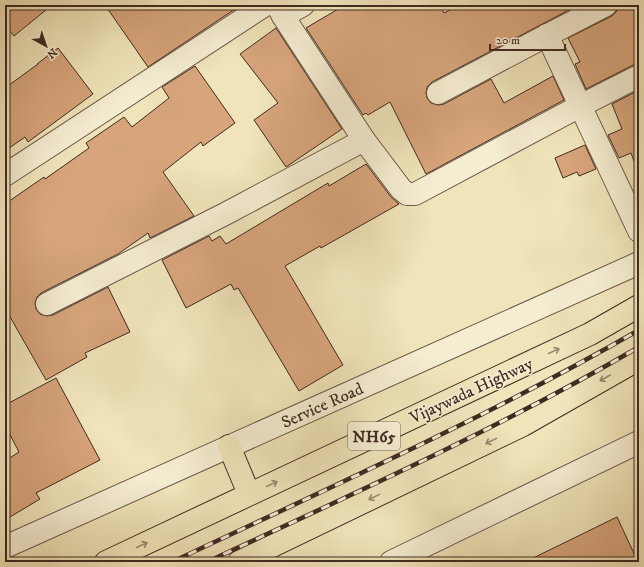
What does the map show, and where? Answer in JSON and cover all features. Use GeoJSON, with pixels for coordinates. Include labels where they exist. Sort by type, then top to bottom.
{"type":"FeatureCollection","features":[{"type":"Feature","properties":{"kind":"highway","name":"Vijaywada Highway"},"geometry":{"type":"LineString","coordinates":[[106,562],[590,334],[639,306]]}},
{"type":"Feature","properties":{"kind":"highway"},"geometry":{"type":"LineString","coordinates":[[239,562],[523,425],[639,359]]}},
{"type":"Feature","properties":{"kind":"highway"},"geometry":{"type":"LineString","coordinates":[[229,446],[250,494]]}},
{"type":"Feature","properties":{"kind":"street"},"geometry":{"type":"LineString","coordinates":[[5,175],[275,9],[304,5]]}},
{"type":"Feature","properties":{"kind":"street"},"geometry":{"type":"LineString","coordinates":[[438,93],[606,5]]}},
{"type":"Feature","properties":{"kind":"street"},"geometry":{"type":"LineString","coordinates":[[275,9],[364,140],[401,189],[407,194],[415,194],[639,76]]}},
{"type":"Feature","properties":{"kind":"street"},"geometry":{"type":"LineString","coordinates":[[547,35],[639,231]]}},
{"type":"Feature","properties":{"kind":"street"},"geometry":{"type":"LineString","coordinates":[[48,304],[232,210],[364,140]]}},
{"type":"Feature","properties":{"kind":"street","name":"Service Road"},"geometry":{"type":"LineString","coordinates":[[5,547],[639,263]]}},
{"type":"Feature","properties":{"kind":"street"},"geometry":{"type":"LineString","coordinates":[[391,562],[639,442]]}},
{"type":"Feature","properties":{"kind":"building"},"geometry":{"type":"Polygon","coordinates":[[[5,5],[52,5],[14,36],[5,25],[5,5]]]}},
{"type":"Feature","properties":{"kind":"building"},"geometry":{"type":"Polygon","coordinates":[[[105,5],[241,5],[148,67],[105,5]]]}},
{"type":"Feature","properties":{"kind":"building"},"geometry":{"type":"Polygon","coordinates":[[[345,5],[440,5],[444,13],[459,5],[566,5],[569,10],[432,82],[427,87],[426,93],[427,98],[431,103],[438,105],[444,104],[491,79],[504,103],[553,76],[564,100],[426,174],[390,102],[368,115],[366,113],[363,115],[306,28],[345,5]]]}},
{"type":"Feature","properties":{"kind":"building"},"geometry":{"type":"Polygon","coordinates":[[[618,5],[639,5],[639,64],[633,65],[586,89],[575,64],[580,62],[568,38],[612,16],[617,11],[618,5]]]}},
{"type":"Feature","properties":{"kind":"building"},"geometry":{"type":"Polygon","coordinates":[[[276,28],[342,129],[286,167],[254,120],[278,103],[240,54],[276,28]]]}},
{"type":"Feature","properties":{"kind":"building"},"geometry":{"type":"Polygon","coordinates":[[[58,48],[93,94],[28,142],[25,137],[5,151],[5,88],[58,48]]]}},
{"type":"Feature","properties":{"kind":"building"},"geometry":{"type":"Polygon","coordinates":[[[195,66],[235,123],[203,146],[201,142],[163,172],[194,216],[150,238],[148,233],[118,254],[41,293],[37,297],[35,303],[36,309],[40,314],[47,316],[53,315],[108,287],[130,332],[85,353],[87,357],[46,380],[5,308],[5,204],[44,177],[45,179],[89,148],[86,143],[124,117],[132,127],[169,98],[162,87],[195,66]]]}},
{"type":"Feature","properties":{"kind":"building"},"geometry":{"type":"Polygon","coordinates":[[[639,90],[639,169],[637,169],[631,153],[619,158],[608,135],[622,129],[612,104],[639,90]]]}},
{"type":"Feature","properties":{"kind":"building"},"geometry":{"type":"Polygon","coordinates":[[[585,145],[596,169],[579,176],[577,172],[563,178],[555,158],[585,145]]]}},
{"type":"Feature","properties":{"kind":"building"},"geometry":{"type":"Polygon","coordinates":[[[366,164],[391,197],[399,204],[321,248],[320,246],[285,266],[343,365],[299,391],[238,288],[234,290],[231,284],[186,308],[162,260],[209,236],[212,241],[220,236],[226,244],[328,183],[329,186],[366,164]]]}},
{"type":"Feature","properties":{"kind":"building"},"geometry":{"type":"Polygon","coordinates":[[[56,378],[100,460],[36,493],[40,499],[5,520],[5,461],[19,452],[5,425],[5,405],[56,378]]]}},
{"type":"Feature","properties":{"kind":"building"},"geometry":{"type":"Polygon","coordinates":[[[617,517],[638,562],[525,562],[617,517]]]}},
{"type":"Feature","properties":{"kind":"railway"},"geometry":{"type":"LineString","coordinates":[[172,562],[408,451],[524,393],[639,330]]}},
{"type":"Feature","properties":{"kind":"railway"},"geometry":{"type":"LineString","coordinates":[[207,562],[480,433],[587,377],[639,347]]}}]}
